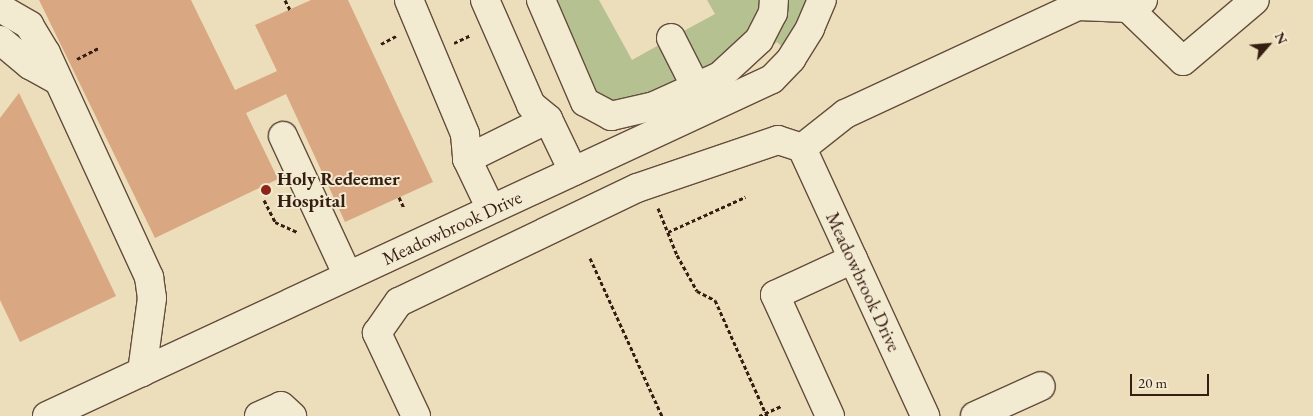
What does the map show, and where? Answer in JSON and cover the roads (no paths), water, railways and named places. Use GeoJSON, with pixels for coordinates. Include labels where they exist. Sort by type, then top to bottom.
{"type":"FeatureCollection","features":[{"type":"Feature","properties":{"kind":"lane"},"geometry":{"type":"LineString","coordinates":[[409,0],[465,134],[467,160],[492,209]]}},
{"type":"Feature","properties":{"kind":"lane"},"geometry":{"type":"LineString","coordinates":[[485,0],[531,105],[548,120],[573,171]]}},
{"type":"Feature","properties":{"kind":"lane"},"geometry":{"type":"LineString","coordinates":[[541,0],[585,102],[598,111],[611,116],[631,114],[701,98],[720,76],[759,40],[773,12],[774,0]]}},
{"type":"Feature","properties":{"kind":"lane","name":"Meadowbrook Drive"},"geometry":{"type":"LineString","coordinates":[[47,416],[573,171],[701,98],[772,79],[791,59],[810,28],[822,0]]}},
{"type":"Feature","properties":{"kind":"lane"},"geometry":{"type":"LineString","coordinates":[[416,416],[377,333],[399,302],[637,188],[778,140],[802,148],[846,114],[1078,6],[1136,4],[1183,61],[1255,0]]}},
{"type":"Feature","properties":{"kind":"lane"},"geometry":{"type":"LineString","coordinates":[[0,8],[29,25],[46,53],[149,277],[152,298],[142,372]]}},
{"type":"Feature","properties":{"kind":"lane"},"geometry":{"type":"LineString","coordinates":[[671,38],[701,98]]}},
{"type":"Feature","properties":{"kind":"lane"},"geometry":{"type":"LineString","coordinates":[[0,40],[30,65],[57,80]]}},
{"type":"Feature","properties":{"kind":"lane"},"geometry":{"type":"LineString","coordinates":[[467,160],[548,120]]}},
{"type":"Feature","properties":{"kind":"lane"},"geometry":{"type":"LineString","coordinates":[[283,136],[348,276]]}},
{"type":"Feature","properties":{"kind":"lane","name":"Meadowbrook Drive"},"geometry":{"type":"LineString","coordinates":[[802,148],[925,416]]}},
{"type":"Feature","properties":{"kind":"lane"},"geometry":{"type":"LineString","coordinates":[[830,416],[775,295],[853,259]]}},
{"type":"Feature","properties":{"kind":"lane"},"geometry":{"type":"LineString","coordinates":[[975,416],[1041,386]]}},
{"type":"Feature","properties":{"kind":"lane"},"geometry":{"type":"LineString","coordinates":[[259,416],[281,406],[292,416]]}},
{"type":"Feature","properties":{"kind":"place","name":"Holy Redeemer Hospital"},"geometry":{"type":"Point","coordinates":[266,190]}}]}
